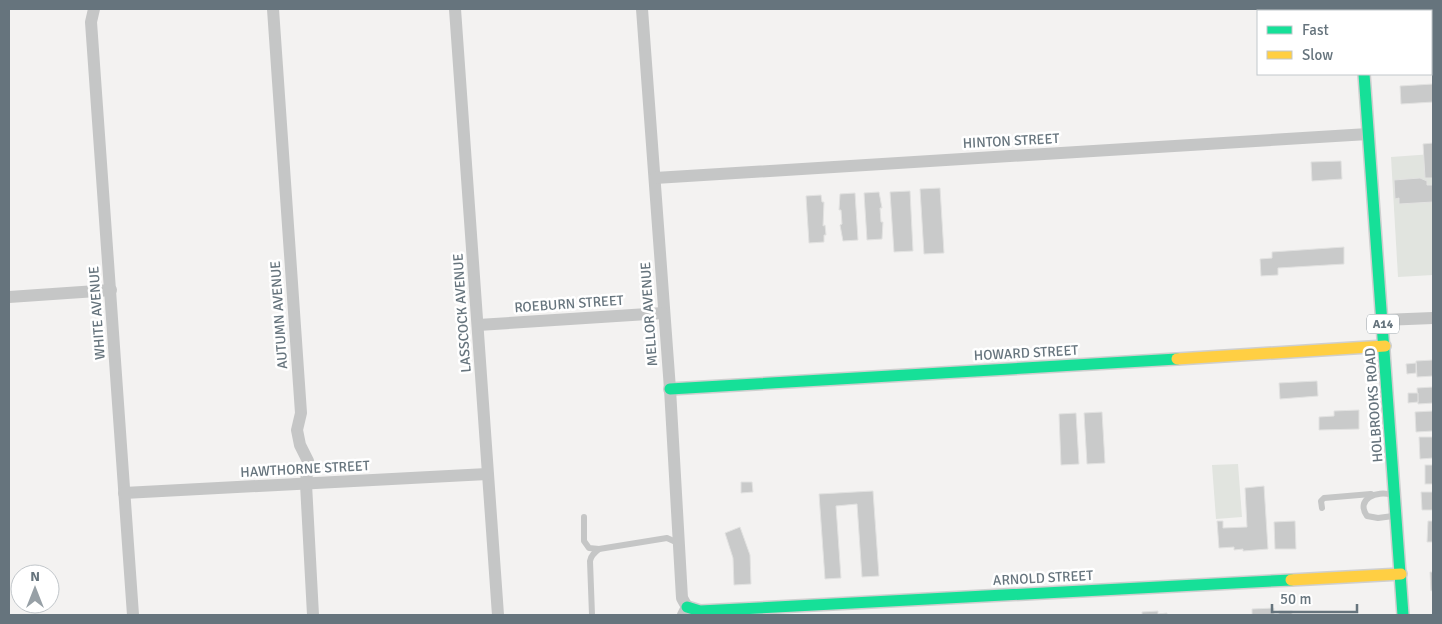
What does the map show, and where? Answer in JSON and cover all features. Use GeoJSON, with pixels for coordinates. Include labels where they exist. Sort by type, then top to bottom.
{"type":"FeatureCollection","features":[{"type":"Feature","properties":{"kind":"street","name":"WHITE AVENUE"},"geometry":{"type":"LineString","coordinates":[[94,9],[91,22],[133,615]]}},
{"type":"Feature","properties":{"kind":"street","name":"AUTUMN AVENUE"},"geometry":{"type":"LineString","coordinates":[[273,9],[301,413],[297,430],[300,445],[308,461],[306,484],[313,615]]}},
{"type":"Feature","properties":{"kind":"street","name":"LASSCOCK AVENUE"},"geometry":{"type":"LineString","coordinates":[[455,9],[498,615]]}},
{"type":"Feature","properties":{"kind":"street","name":"MELLOR AVENUE"},"geometry":{"type":"LineString","coordinates":[[642,9],[670,389],[682,598],[685,611]]}},
{"type":"Feature","properties":{"kind":"street","name":"HOLBROOKS ROAD"},"geometry":{"type":"LineString","coordinates":[[1364,75],[1403,615]]}},
{"type":"Feature","properties":{"kind":"street","name":"HINTON STREET"},"geometry":{"type":"LineString","coordinates":[[655,178],[1368,134]]}},
{"type":"Feature","properties":{"kind":"street"},"geometry":{"type":"LineString","coordinates":[[9,297],[111,290]]}},
{"type":"Feature","properties":{"kind":"street","name":"ROEBURN STREET"},"geometry":{"type":"LineString","coordinates":[[478,325],[663,313]]}},
{"type":"Feature","properties":{"kind":"street"},"geometry":{"type":"LineString","coordinates":[[1383,320],[1433,318]]}},
{"type":"Feature","properties":{"kind":"street","name":"HOWARD STREET"},"geometry":{"type":"LineString","coordinates":[[670,389],[1385,346]]}},
{"type":"Feature","properties":{"kind":"street","name":"HAWTHORNE STREET"},"geometry":{"type":"LineString","coordinates":[[124,493],[487,474]]}},
{"type":"Feature","properties":{"kind":"street","name":"ARNOLD STREET"},"geometry":{"type":"LineString","coordinates":[[685,611],[1401,574]]}},
{"type":"Feature","properties":{"kind":"lane"},"geometry":{"type":"LineString","coordinates":[[1322,508],[1321,501],[1329,497],[1372,494],[1395,496]]}},
{"type":"Feature","properties":{"kind":"lane"},"geometry":{"type":"LineString","coordinates":[[1372,494],[1364,502],[1363,506],[1367,516],[1378,518],[1397,516]]}},
{"type":"Feature","properties":{"kind":"lane"},"geometry":{"type":"LineString","coordinates":[[584,517],[584,541],[589,548],[599,549],[667,538],[679,544]]}},
{"type":"Feature","properties":{"kind":"lane"},"geometry":{"type":"LineString","coordinates":[[592,615],[590,561],[591,557],[599,549]]}},
{"type":"Feature","properties":{"kind":"shaded area"},"geometry":{"type":"Polygon","coordinates":[[[1433,154],[1433,275],[1398,277],[1391,157],[1433,154]]]}},
{"type":"Feature","properties":{"kind":"shaded area"},"geometry":{"type":"Polygon","coordinates":[[[1238,464],[1242,517],[1216,519],[1212,465],[1238,464]]]}},
{"type":"Feature","properties":{"kind":"building"},"geometry":{"type":"Polygon","coordinates":[[[1396,9],[1433,9],[1432,10],[1396,9]]]}},
{"type":"Feature","properties":{"kind":"building"},"geometry":{"type":"Polygon","coordinates":[[[1433,84],[1433,102],[1401,104],[1400,86],[1433,84]]]}},
{"type":"Feature","properties":{"kind":"building"},"geometry":{"type":"Polygon","coordinates":[[[1433,143],[1433,178],[1425,178],[1423,144],[1433,143]]]}},
{"type":"Feature","properties":{"kind":"building"},"geometry":{"type":"Polygon","coordinates":[[[1341,161],[1342,179],[1312,181],[1311,162],[1341,161]]]}},
{"type":"Feature","properties":{"kind":"building"},"geometry":{"type":"Polygon","coordinates":[[[1420,178],[1427,181],[1427,185],[1433,185],[1433,202],[1399,204],[1399,198],[1395,199],[1394,180],[1420,178]]]}},
{"type":"Feature","properties":{"kind":"building"},"geometry":{"type":"Polygon","coordinates":[[[940,188],[944,253],[924,254],[920,189],[940,188]]]}},
{"type":"Feature","properties":{"kind":"building"},"geometry":{"type":"Polygon","coordinates":[[[910,191],[913,251],[894,252],[890,192],[910,191]]]}},
{"type":"Feature","properties":{"kind":"building"},"geometry":{"type":"Polygon","coordinates":[[[879,192],[882,208],[880,208],[881,222],[883,222],[882,239],[867,240],[864,193],[879,192]]]}},
{"type":"Feature","properties":{"kind":"building"},"geometry":{"type":"Polygon","coordinates":[[[855,193],[858,240],[843,241],[840,225],[842,224],[841,210],[839,210],[840,194],[855,193]]]}},
{"type":"Feature","properties":{"kind":"building"},"geometry":{"type":"Polygon","coordinates":[[[821,195],[822,202],[824,202],[823,226],[825,225],[826,235],[824,235],[824,242],[809,243],[806,196],[821,195]]]}},
{"type":"Feature","properties":{"kind":"building"},"geometry":{"type":"Polygon","coordinates":[[[1344,247],[1344,264],[1278,268],[1278,275],[1261,276],[1260,259],[1272,258],[1272,252],[1344,247]]]}},
{"type":"Feature","properties":{"kind":"building"},"geometry":{"type":"Polygon","coordinates":[[[1433,360],[1433,376],[1417,377],[1416,361],[1433,360]]]}},
{"type":"Feature","properties":{"kind":"building"},"geometry":{"type":"Polygon","coordinates":[[[1416,363],[1416,373],[1407,374],[1406,364],[1416,363]]]}},
{"type":"Feature","properties":{"kind":"building"},"geometry":{"type":"Polygon","coordinates":[[[1317,381],[1318,396],[1280,399],[1279,383],[1317,381]]]}},
{"type":"Feature","properties":{"kind":"building"},"geometry":{"type":"Polygon","coordinates":[[[1433,387],[1433,403],[1418,404],[1417,388],[1433,387]]]}},
{"type":"Feature","properties":{"kind":"building"},"geometry":{"type":"Polygon","coordinates":[[[1408,393],[1418,393],[1418,402],[1408,403],[1408,393]]]}},
{"type":"Feature","properties":{"kind":"building"},"geometry":{"type":"Polygon","coordinates":[[[1359,410],[1359,429],[1319,430],[1319,417],[1334,416],[1334,411],[1359,410]]]}},
{"type":"Feature","properties":{"kind":"building"},"geometry":{"type":"Polygon","coordinates":[[[1433,411],[1433,431],[1416,432],[1415,412],[1433,411]]]}},
{"type":"Feature","properties":{"kind":"building"},"geometry":{"type":"Polygon","coordinates":[[[1102,412],[1105,463],[1087,464],[1084,413],[1102,412]]]}},
{"type":"Feature","properties":{"kind":"building"},"geometry":{"type":"Polygon","coordinates":[[[1076,413],[1079,464],[1061,465],[1059,414],[1076,413]]]}},
{"type":"Feature","properties":{"kind":"building"},"geometry":{"type":"Polygon","coordinates":[[[1419,437],[1433,437],[1433,458],[1420,459],[1419,437]]]}},
{"type":"Feature","properties":{"kind":"building"},"geometry":{"type":"Polygon","coordinates":[[[1425,465],[1433,465],[1433,484],[1425,484],[1425,465]]]}},
{"type":"Feature","properties":{"kind":"building"},"geometry":{"type":"Polygon","coordinates":[[[741,482],[752,482],[753,492],[741,493],[741,482]]]}},
{"type":"Feature","properties":{"kind":"building"},"geometry":{"type":"Polygon","coordinates":[[[1264,486],[1268,549],[1243,551],[1243,549],[1234,550],[1234,547],[1219,548],[1217,521],[1223,521],[1223,528],[1247,527],[1245,488],[1264,486]]]}},
{"type":"Feature","properties":{"kind":"building"},"geometry":{"type":"Polygon","coordinates":[[[873,491],[879,576],[862,577],[857,504],[836,506],[841,578],[825,579],[819,494],[873,491]]]}},
{"type":"Feature","properties":{"kind":"building"},"geometry":{"type":"Polygon","coordinates":[[[1421,492],[1433,492],[1433,510],[1422,510],[1421,492]]]}},
{"type":"Feature","properties":{"kind":"building"},"geometry":{"type":"Polygon","coordinates":[[[1295,521],[1296,549],[1275,549],[1274,522],[1295,521]]]}},
{"type":"Feature","properties":{"kind":"building"},"geometry":{"type":"Polygon","coordinates":[[[1428,521],[1433,521],[1433,542],[1427,542],[1428,521]]]}},
{"type":"Feature","properties":{"kind":"building"},"geometry":{"type":"Polygon","coordinates":[[[740,527],[750,555],[751,584],[734,585],[733,558],[725,533],[740,527]]]}},
{"type":"Feature","properties":{"kind":"building"},"geometry":{"type":"Polygon","coordinates":[[[1430,572],[1433,572],[1433,590],[1431,591],[1430,572]]]}},
{"type":"Feature","properties":{"kind":"building"},"geometry":{"type":"Polygon","coordinates":[[[1274,608],[1274,615],[1252,615],[1252,609],[1274,608]]]}},
{"type":"Feature","properties":{"kind":"building"},"geometry":{"type":"Polygon","coordinates":[[[1158,611],[1158,614],[1167,613],[1167,615],[1142,615],[1142,612],[1158,611]]]}},
{"type":"Feature","properties":{"kind":"building"},"geometry":{"type":"Polygon","coordinates":[[[1279,611],[1292,611],[1292,615],[1279,615],[1279,611]]]}},
{"type":"Feature","properties":{"kind":"traffic: fast"},"geometry":{"type":"LineString","coordinates":[[1364,75],[1403,615]]}},
{"type":"Feature","properties":{"kind":"traffic: fast"},"geometry":{"type":"LineString","coordinates":[[670,389],[1177,359]]}},
{"type":"Feature","properties":{"kind":"traffic: fast"},"geometry":{"type":"LineString","coordinates":[[687,607],[700,611],[1291,580]]}},
{"type":"Feature","properties":{"kind":"traffic: slow"},"geometry":{"type":"LineString","coordinates":[[1177,359],[1385,346]]}},
{"type":"Feature","properties":{"kind":"traffic: slow"},"geometry":{"type":"LineString","coordinates":[[1291,580],[1401,574]]}}]}
